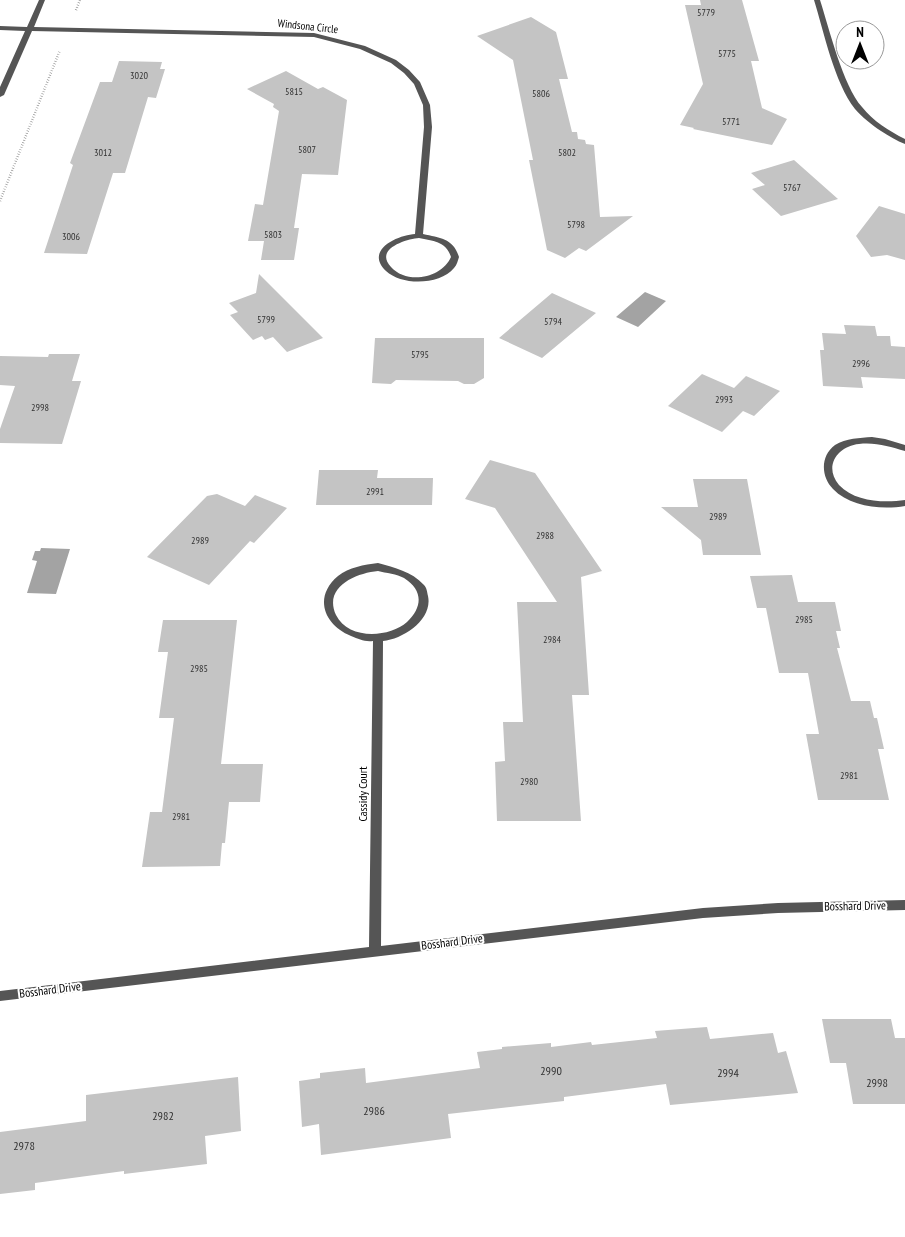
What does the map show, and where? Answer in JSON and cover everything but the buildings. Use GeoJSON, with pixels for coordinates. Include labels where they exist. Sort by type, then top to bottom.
{"type":"FeatureCollection","features":[{"type":"Feature","properties":{"kind":"street"},"geometry":{"type":"LineString","coordinates":[[0,95],[42,0]]}},
{"type":"Feature","properties":{"kind":"street"},"geometry":{"type":"LineString","coordinates":[[817,0],[844,81],[857,107],[892,136],[905,142]]}},
{"type":"Feature","properties":{"kind":"street","name":"Windsona Circle"},"geometry":{"type":"LineString","coordinates":[[0,28],[314,35],[344,41],[390,60],[410,74],[425,99],[428,120],[419,236]]}},
{"type":"Feature","properties":{"kind":"street"},"geometry":{"type":"LineString","coordinates":[[419,236],[437,238],[450,246],[455,252],[456,259],[453,266],[446,273],[424,279],[400,276],[384,266],[382,259],[384,252],[397,240],[419,236]]}},
{"type":"Feature","properties":{"kind":"street"},"geometry":{"type":"LineString","coordinates":[[905,448],[880,440],[863,439],[849,442],[838,448],[831,457],[828,467],[831,478],[838,488],[850,497],[882,506],[901,504],[905,515]]}},
{"type":"Feature","properties":{"kind":"street"},"geometry":{"type":"LineString","coordinates":[[378,567],[394,569],[408,575],[418,584],[424,595],[424,607],[419,618],[408,628],[394,635],[378,638],[362,637],[348,632],[337,624],[330,614],[328,603],[330,592],[343,578],[362,569],[378,567]]}},
{"type":"Feature","properties":{"kind":"street","name":"Cassidy Court"},"geometry":{"type":"LineString","coordinates":[[375,951],[378,638]]}},
{"type":"Feature","properties":{"kind":"street","name":"Bosshard Drive"},"geometry":{"type":"LineString","coordinates":[[0,996],[703,913],[778,908],[905,905]]}},
{"type":"Feature","properties":{"kind":"path"},"geometry":{"type":"LineString","coordinates":[[0,201],[80,0]]}},
{"type":"Feature","properties":{"kind":"shaded area"},"geometry":{"type":"Polygon","coordinates":[[[645,292],[666,301],[638,327],[616,317],[645,292]]]}},
{"type":"Feature","properties":{"kind":"shaded area"},"geometry":{"type":"Polygon","coordinates":[[[41,548],[70,549],[56,594],[27,593],[37,561],[32,560],[35,551],[40,551],[41,548]]]}}]}
